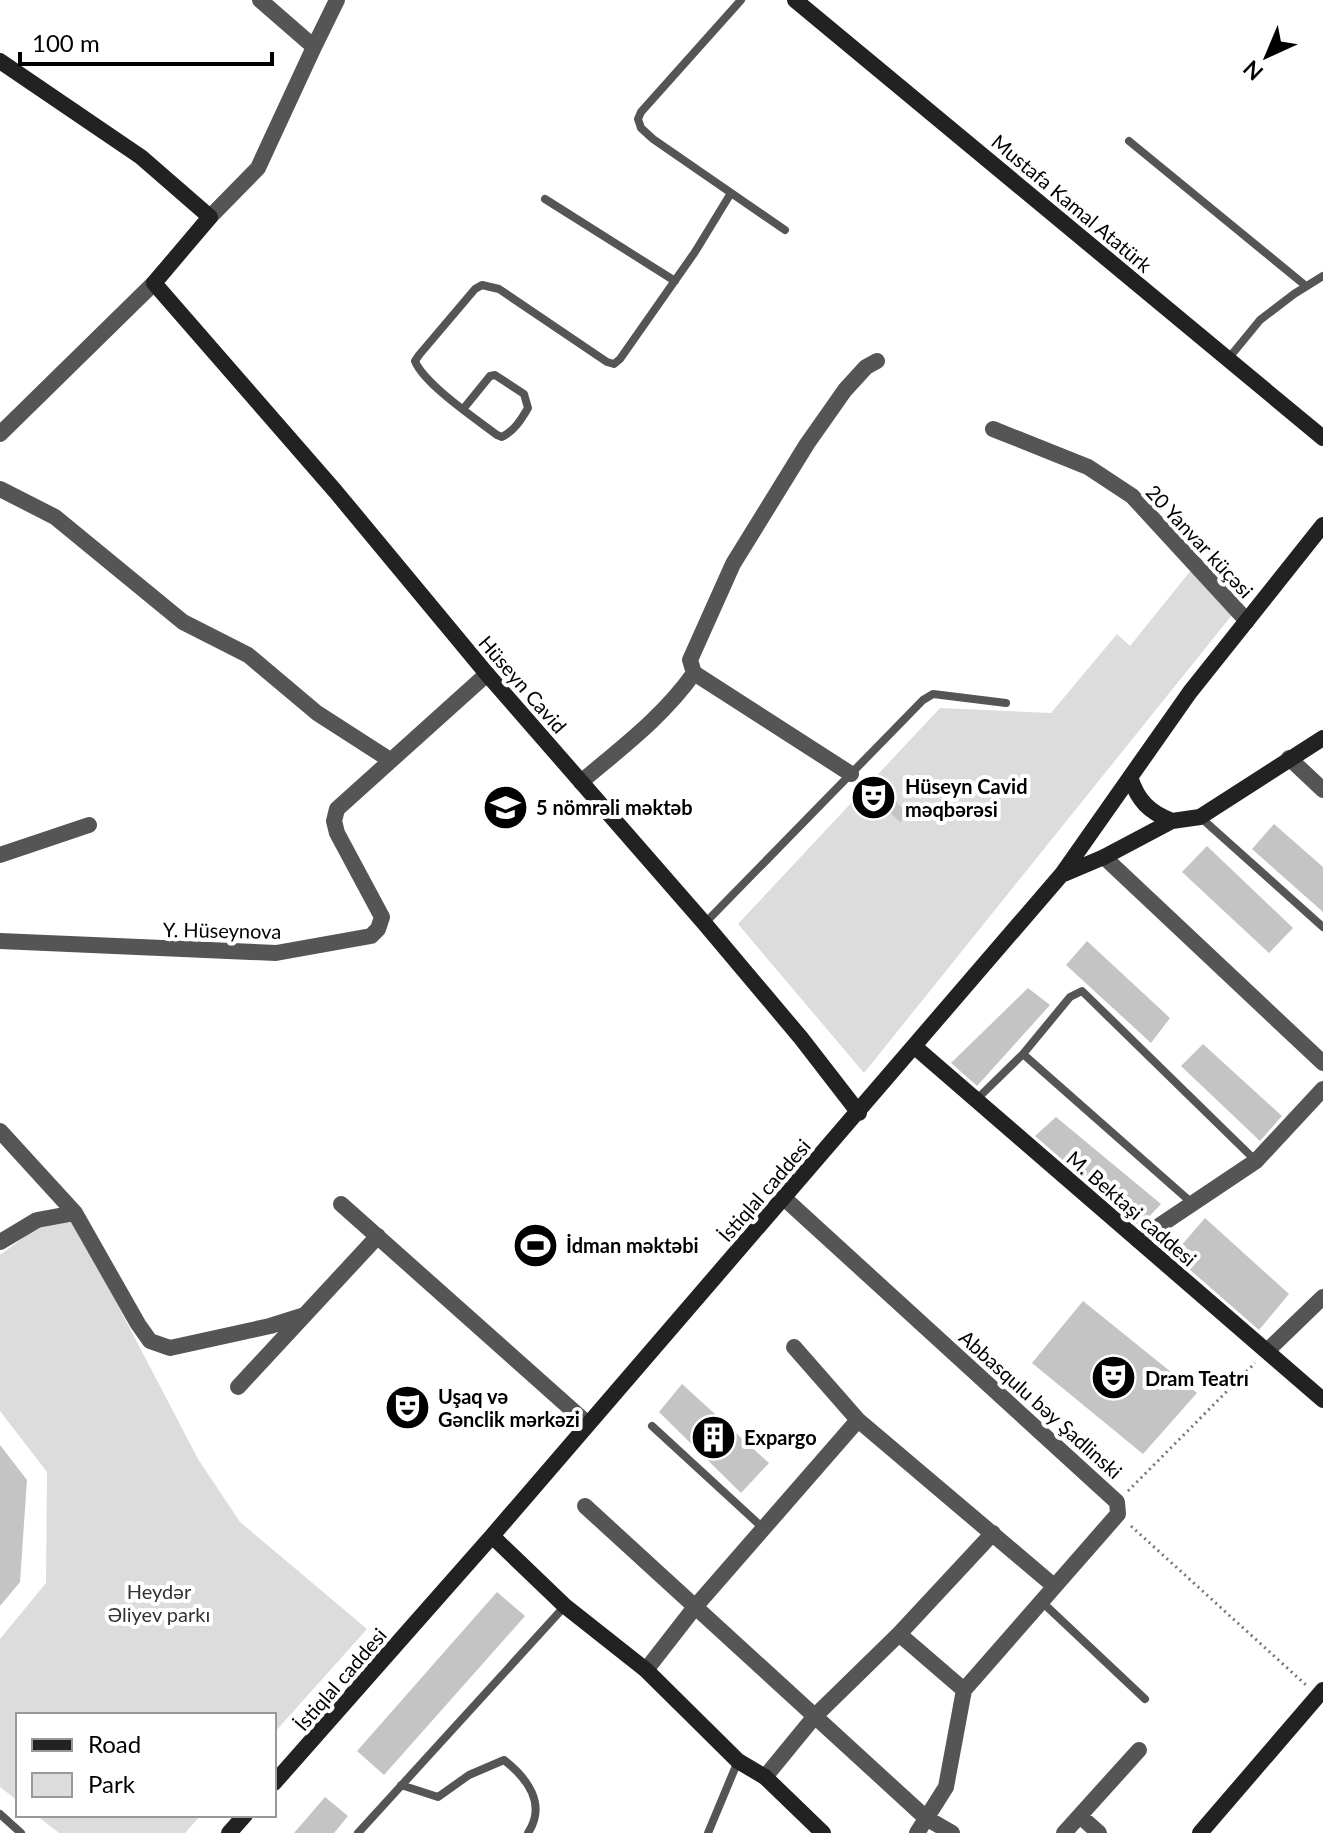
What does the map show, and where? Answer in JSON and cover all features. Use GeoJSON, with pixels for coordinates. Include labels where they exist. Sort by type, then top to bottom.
{"type":"FeatureCollection","features":[{"type":"Feature","properties":{"kind":"main road","name":"Mustafa Kamal Atatürk"},"geometry":{"type":"LineString","coordinates":[[795,0],[1323,438]]}},
{"type":"Feature","properties":{"kind":"main road"},"geometry":{"type":"LineString","coordinates":[[0,61],[141,157],[210,217],[154,283]]}},
{"type":"Feature","properties":{"kind":"main road","name":"Hüseyn Cavid"},"geometry":{"type":"LineString","coordinates":[[154,283],[705,924],[801,1038],[859,1113]]}},
{"type":"Feature","properties":{"kind":"main road","name":"İstiqlal caddesi"},"geometry":{"type":"LineString","coordinates":[[276,1781],[859,1113],[1062,874],[1190,692],[1323,525]]}},
{"type":"Feature","properties":{"kind":"main road"},"geometry":{"type":"LineString","coordinates":[[1062,874],[1104,857],[1172,821],[1200,817],[1323,738]]}},
{"type":"Feature","properties":{"kind":"main road"},"geometry":{"type":"LineString","coordinates":[[1130,777],[1143,804],[1155,814],[1172,821]]}},
{"type":"Feature","properties":{"kind":"main road","name":"M. Bektaşi caddesi"},"geometry":{"type":"LineString","coordinates":[[915,1047],[1323,1400]]}},
{"type":"Feature","properties":{"kind":"main road"},"geometry":{"type":"LineString","coordinates":[[492,1536],[565,1606],[646,1670],[738,1761],[765,1777],[823,1833]]}},
{"type":"Feature","properties":{"kind":"main road"},"geometry":{"type":"LineString","coordinates":[[1200,1833],[1320,1692]]}},
{"type":"Feature","properties":{"kind":"main road"},"geometry":{"type":"LineString","coordinates":[[229,1833],[243,1817]]}},
{"type":"Feature","properties":{"kind":"street"},"geometry":{"type":"LineString","coordinates":[[260,0],[314,47]]}},
{"type":"Feature","properties":{"kind":"street"},"geometry":{"type":"LineString","coordinates":[[210,217],[258,168],[337,0]]}},
{"type":"Feature","properties":{"kind":"street"},"geometry":{"type":"LineString","coordinates":[[0,434],[154,283]]}},
{"type":"Feature","properties":{"kind":"street"},"geometry":{"type":"LineString","coordinates":[[851,774],[694,673],[690,660],[733,564],[807,444],[845,390],[866,367],[877,361]]}},
{"type":"Feature","properties":{"kind":"street","name":"20 Yanvar küçəsi"},"geometry":{"type":"LineString","coordinates":[[993,429],[1088,467],[1132,496],[1247,621]]}},
{"type":"Feature","properties":{"kind":"street"},"geometry":{"type":"LineString","coordinates":[[0,489],[55,517],[183,622],[248,655],[317,713],[390,760]]}},
{"type":"Feature","properties":{"kind":"street"},"geometry":{"type":"LineString","coordinates":[[581,782],[651,723],[679,695],[694,673]]}},
{"type":"Feature","properties":{"kind":"street","name":"Y. Hüseynova"},"geometry":{"type":"LineString","coordinates":[[0,941],[276,953],[371,936],[378,929],[382,917],[337,833],[334,821],[337,809],[487,674]]}},
{"type":"Feature","properties":{"kind":"street"},"geometry":{"type":"LineString","coordinates":[[1289,758],[1323,790]]}},
{"type":"Feature","properties":{"kind":"street"},"geometry":{"type":"LineString","coordinates":[[0,855],[89,825]]}},
{"type":"Feature","properties":{"kind":"street"},"geometry":{"type":"LineString","coordinates":[[1104,857],[1323,1063]]}},
{"type":"Feature","properties":{"kind":"street"},"geometry":{"type":"LineString","coordinates":[[1138,1240],[1256,1161],[1323,1089]]}},
{"type":"Feature","properties":{"kind":"street"},"geometry":{"type":"LineString","coordinates":[[0,1131],[75,1213],[150,1341],[170,1348],[305,1315]]}},
{"type":"Feature","properties":{"kind":"street","name":"Abbasqulu bəy Şadlinski"},"geometry":{"type":"LineString","coordinates":[[784,1198],[1117,1508]]}},
{"type":"Feature","properties":{"kind":"street"},"geometry":{"type":"LineString","coordinates":[[341,1204],[588,1424]]}},
{"type":"Feature","properties":{"kind":"street"},"geometry":{"type":"LineString","coordinates":[[0,1242],[37,1220],[75,1213]]}},
{"type":"Feature","properties":{"kind":"street"},"geometry":{"type":"LineString","coordinates":[[238,1387],[378,1236]]}},
{"type":"Feature","properties":{"kind":"street"},"geometry":{"type":"LineString","coordinates":[[1267,1351],[1323,1297]]}},
{"type":"Feature","properties":{"kind":"street"},"geometry":{"type":"LineString","coordinates":[[794,1347],[858,1420],[1054,1586]]}},
{"type":"Feature","properties":{"kind":"street"},"geometry":{"type":"LineString","coordinates":[[646,1670],[695,1607],[858,1420]]}},
{"type":"Feature","properties":{"kind":"street"},"geometry":{"type":"LineString","coordinates":[[585,1506],[815,1716],[922,1826],[952,1833]]}},
{"type":"Feature","properties":{"kind":"street"},"geometry":{"type":"LineString","coordinates":[[922,1826],[946,1787],[964,1690],[1042,1602],[1117,1508]]}},
{"type":"Feature","properties":{"kind":"street"},"geometry":{"type":"LineString","coordinates":[[765,1777],[815,1716],[899,1634],[993,1533]]}},
{"type":"Feature","properties":{"kind":"street"},"geometry":{"type":"LineString","coordinates":[[899,1634],[964,1690]]}},
{"type":"Feature","properties":{"kind":"street"},"geometry":{"type":"LineString","coordinates":[[1064,1833],[1139,1750]]}},
{"type":"Feature","properties":{"kind":"street"},"geometry":{"type":"LineString","coordinates":[[1080,1816],[1099,1833]]}},
{"type":"Feature","properties":{"kind":"lane"},"geometry":{"type":"LineString","coordinates":[[741,0],[638,119],[641,128],[653,139],[785,230]]}},
{"type":"Feature","properties":{"kind":"lane"},"geometry":{"type":"LineString","coordinates":[[1129,141],[1306,286]]}},
{"type":"Feature","properties":{"kind":"lane"},"geometry":{"type":"LineString","coordinates":[[464,408],[490,376],[495,375],[524,394],[528,408],[517,426],[502,437],[464,408],[431,382],[415,361],[475,289],[482,285],[499,289],[614,364],[675,281],[731,193]]}},
{"type":"Feature","properties":{"kind":"lane"},"geometry":{"type":"LineString","coordinates":[[545,199],[675,281]]}},
{"type":"Feature","properties":{"kind":"lane"},"geometry":{"type":"LineString","coordinates":[[1228,359],[1260,320],[1323,276]]}},
{"type":"Feature","properties":{"kind":"lane"},"geometry":{"type":"LineString","coordinates":[[705,924],[923,700],[933,694],[1006,703]]}},
{"type":"Feature","properties":{"kind":"lane"},"geometry":{"type":"LineString","coordinates":[[1200,817],[1323,927]]}},
{"type":"Feature","properties":{"kind":"lane"},"geometry":{"type":"LineString","coordinates":[[976,1100],[1023,1054],[1070,997],[1082,991],[1256,1161]]}},
{"type":"Feature","properties":{"kind":"lane"},"geometry":{"type":"LineString","coordinates":[[1023,1054],[1192,1203]]}},
{"type":"Feature","properties":{"kind":"lane"},"geometry":{"type":"LineString","coordinates":[[652,1426],[763,1528]]}},
{"type":"Feature","properties":{"kind":"lane"},"geometry":{"type":"LineString","coordinates":[[1042,1602],[1145,1699]]}},
{"type":"Feature","properties":{"kind":"lane"},"geometry":{"type":"LineString","coordinates":[[358,1833],[565,1606]]}},
{"type":"Feature","properties":{"kind":"lane"},"geometry":{"type":"LineString","coordinates":[[401,1785],[438,1797],[469,1775],[504,1760],[522,1774],[536,1798],[528,1833]]}},
{"type":"Feature","properties":{"kind":"lane"},"geometry":{"type":"LineString","coordinates":[[708,1833],[738,1761]]}},
{"type":"Feature","properties":{"kind":"lane"},"geometry":{"type":"LineString","coordinates":[[0,1814],[21,1833]]}},
{"type":"Feature","properties":{"kind":"path"},"geometry":{"type":"LineString","coordinates":[[1267,1351],[1117,1508],[1320,1692]]}},
{"type":"Feature","properties":{"kind":"green space"},"geometry":{"type":"Polygon","coordinates":[[[1192,569],[1232,615],[864,1073],[738,924],[940,708],[1051,713],[1117,634],[1130,646],[1192,569]]]}},
{"type":"Feature","properties":{"kind":"green space","name":"Heydər Əliyev parkı"},"geometry":{"type":"Polygon","coordinates":[[[66,1206],[198,1459],[240,1522],[367,1629],[276,1731],[276,1713],[16,1713],[16,1799],[0,1787],[0,1639],[46,1583],[47,1472],[0,1411],[0,1255],[66,1206]]]}},
{"type":"Feature","properties":{"kind":"green space"},"geometry":{"type":"Polygon","coordinates":[[[39,1817],[199,1817],[185,1833],[59,1833],[39,1817]]]}},
{"type":"Feature","properties":{"kind":"building"},"geometry":{"type":"Polygon","coordinates":[[[882,787],[908,814],[900,822],[873,796],[882,787]]]}},
{"type":"Feature","properties":{"kind":"building"},"geometry":{"type":"Polygon","coordinates":[[[1274,824],[1323,867],[1323,912],[1252,849],[1274,824]]]}},
{"type":"Feature","properties":{"kind":"building"},"geometry":{"type":"Polygon","coordinates":[[[1207,846],[1293,928],[1269,953],[1182,872],[1207,846]]]}},
{"type":"Feature","properties":{"kind":"building"},"geometry":{"type":"Polygon","coordinates":[[[1087,941],[1170,1018],[1151,1043],[1066,965],[1087,941]]]}},
{"type":"Feature","properties":{"kind":"building"},"geometry":{"type":"Polygon","coordinates":[[[1028,988],[1050,1005],[977,1086],[951,1063],[1028,988]]]}},
{"type":"Feature","properties":{"kind":"building"},"geometry":{"type":"Polygon","coordinates":[[[1203,1044],[1282,1116],[1260,1141],[1181,1066],[1203,1044]]]}},
{"type":"Feature","properties":{"kind":"building"},"geometry":{"type":"Polygon","coordinates":[[[1056,1117],[1161,1204],[1142,1224],[1139,1226],[1035,1136],[1056,1117]]]}},
{"type":"Feature","properties":{"kind":"building"},"geometry":{"type":"Polygon","coordinates":[[[1205,1218],[1289,1294],[1259,1330],[1173,1255],[1205,1218]]]}},
{"type":"Feature","properties":{"kind":"building","name":"Dram Teatrı"},"geometry":{"type":"Polygon","coordinates":[[[1083,1301],[1197,1393],[1143,1454],[1032,1363],[1083,1301]]]}},
{"type":"Feature","properties":{"kind":"building","name":"Expargo"},"geometry":{"type":"Polygon","coordinates":[[[682,1384],[769,1463],[741,1493],[659,1412],[682,1384]]]}},
{"type":"Feature","properties":{"kind":"building"},"geometry":{"type":"Polygon","coordinates":[[[0,1445],[27,1480],[20,1582],[0,1606],[0,1445]]]}},
{"type":"Feature","properties":{"kind":"building"},"geometry":{"type":"Polygon","coordinates":[[[497,1592],[525,1616],[384,1775],[357,1751],[497,1592]]]}},
{"type":"Feature","properties":{"kind":"building"},"geometry":{"type":"Polygon","coordinates":[[[325,1797],[348,1816],[334,1833],[294,1833],[325,1797]]]}},
{"type":"Feature","properties":{"kind":"place","name":"Hüseyn Cavid məqbərəsi"},"geometry":{"type":"Point","coordinates":[874,798]}},
{"type":"Feature","properties":{"kind":"place","name":"5 nömrəli məktəb"},"geometry":{"type":"Point","coordinates":[505,807]}},
{"type":"Feature","properties":{"kind":"place","name":"İdman məktəbi"},"geometry":{"type":"Point","coordinates":[535,1245]}},
{"type":"Feature","properties":{"kind":"place","name":"Dram Teatrı"},"geometry":{"type":"Point","coordinates":[1114,1378]}},
{"type":"Feature","properties":{"kind":"place","name":"Uşaq və Gənclik mərkəzi"},"geometry":{"type":"Point","coordinates":[407,1408]}},
{"type":"Feature","properties":{"kind":"place","name":"Expargo"},"geometry":{"type":"Point","coordinates":[713,1437]}}]}
